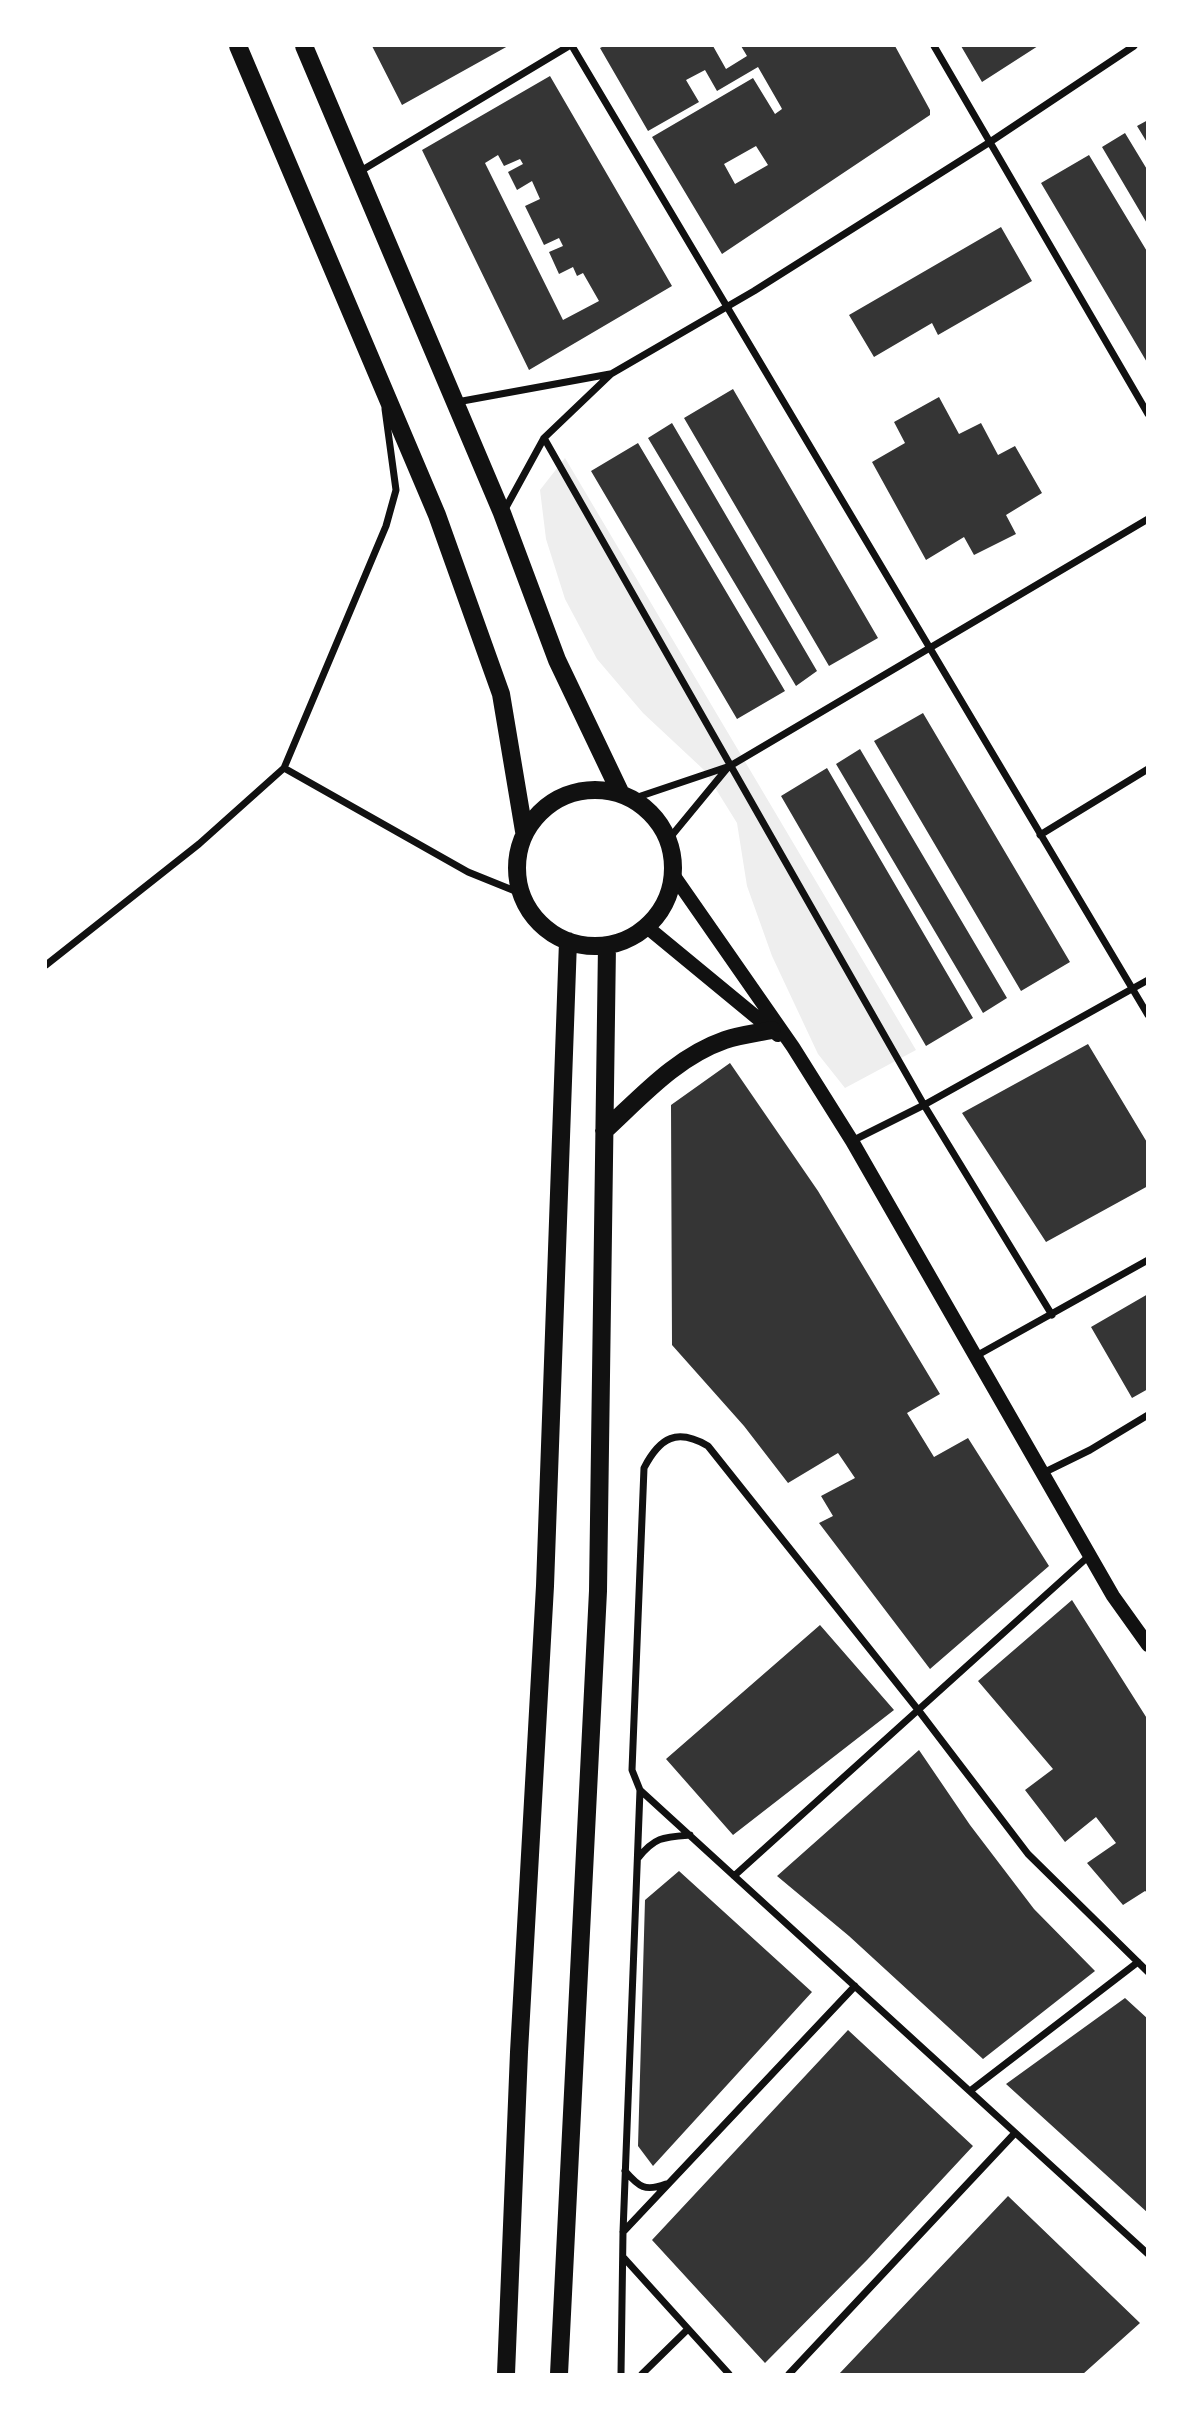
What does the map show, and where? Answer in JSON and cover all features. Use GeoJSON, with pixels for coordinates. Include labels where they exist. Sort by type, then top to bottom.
{"type":"FeatureCollection","features":[{"type":"Feature","properties":{"kind":"main road"},"geometry":{"type":"LineString","coordinates":[[239,46],[437,515],[501,694],[524,831]]}},
{"type":"Feature","properties":{"kind":"main road"},"geometry":{"type":"LineString","coordinates":[[304,46],[502,513],[557,660],[626,796]]}},
{"type":"Feature","properties":{"kind":"main road"},"geometry":{"type":"LineString","coordinates":[[577,790],[626,796],[643,805],[662,824],[672,849],[674,876],[665,904],[647,927],[628,939],[607,945],[587,946],[568,941],[547,930],[531,914],[520,893],[516,872],[517,851],[524,831],[546,805],[577,790]]}},
{"type":"Feature","properties":{"kind":"main road"},"geometry":{"type":"LineString","coordinates":[[674,876],[793,1047],[852,1141],[1113,1596],[1147,1645]]}},
{"type":"Feature","properties":{"kind":"main road"},"geometry":{"type":"LineString","coordinates":[[647,927],[793,1047]]}},
{"type":"Feature","properties":{"kind":"main road"},"geometry":{"type":"LineString","coordinates":[[506,2375],[519,2052],[545,1586],[568,941]]}},
{"type":"Feature","properties":{"kind":"main road"},"geometry":{"type":"LineString","coordinates":[[559,2375],[598,1591],[607,945]]}},
{"type":"Feature","properties":{"kind":"main road"},"geometry":{"type":"LineString","coordinates":[[604,1131],[659,1080],[690,1056],[725,1040],[772,1030]]}},
{"type":"Feature","properties":{"kind":"street"},"geometry":{"type":"LineString","coordinates":[[358,173],[570,46],[1147,1015]]}},
{"type":"Feature","properties":{"kind":"street"},"geometry":{"type":"LineString","coordinates":[[934,46],[1147,414]]}},
{"type":"Feature","properties":{"kind":"street"},"geometry":{"type":"LineString","coordinates":[[502,513],[544,438],[611,374],[727,306],[990,142],[1134,46]]}},
{"type":"Feature","properties":{"kind":"street"},"geometry":{"type":"LineString","coordinates":[[455,402],[611,374]]}},
{"type":"Feature","properties":{"kind":"street"},"geometry":{"type":"LineString","coordinates":[[46,965],[199,844],[284,768],[386,526],[397,490],[379,377]]}},
{"type":"Feature","properties":{"kind":"street"},"geometry":{"type":"LineString","coordinates":[[544,438],[924,1105],[1052,1315]]}},
{"type":"Feature","properties":{"kind":"street"},"geometry":{"type":"LineString","coordinates":[[626,796],[730,766],[1147,519]]}},
{"type":"Feature","properties":{"kind":"street"},"geometry":{"type":"LineString","coordinates":[[668,840],[730,766]]}},
{"type":"Feature","properties":{"kind":"street"},"geometry":{"type":"LineString","coordinates":[[284,768],[468,872],[520,893]]}},
{"type":"Feature","properties":{"kind":"street"},"geometry":{"type":"LineString","coordinates":[[1041,835],[1147,769]]}},
{"type":"Feature","properties":{"kind":"street"},"geometry":{"type":"LineString","coordinates":[[852,1141],[924,1105],[1147,980]]}},
{"type":"Feature","properties":{"kind":"street"},"geometry":{"type":"LineString","coordinates":[[976,1356],[1147,1259]]}},
{"type":"Feature","properties":{"kind":"street"},"geometry":{"type":"LineString","coordinates":[[1042,1473],[1090,1450],[1147,1416]]}},
{"type":"Feature","properties":{"kind":"street"},"geometry":{"type":"LineString","coordinates":[[621,2375],[623,2232],[640,1790],[632,1770],[644,1468],[654,1448],[669,1439],[691,1436],[708,1446],[919,1711],[1028,1854],[1147,1972]]}},
{"type":"Feature","properties":{"kind":"street"},"geometry":{"type":"LineString","coordinates":[[734,1876],[1090,1555]]}},
{"type":"Feature","properties":{"kind":"street"},"geometry":{"type":"LineString","coordinates":[[640,1790],[1147,2253]]}},
{"type":"Feature","properties":{"kind":"street"},"geometry":{"type":"LineString","coordinates":[[637,1859],[650,1843],[668,1837],[690,1835]]}},
{"type":"Feature","properties":{"kind":"street"},"geometry":{"type":"LineString","coordinates":[[970,2091],[1138,1962]]}},
{"type":"Feature","properties":{"kind":"street"},"geometry":{"type":"LineString","coordinates":[[623,2232],[855,1986]]}},
{"type":"Feature","properties":{"kind":"street"},"geometry":{"type":"LineString","coordinates":[[789,2375],[1015,2133]]}},
{"type":"Feature","properties":{"kind":"street"},"geometry":{"type":"LineString","coordinates":[[625,2171],[638,2185],[653,2189],[670,2183]]}},
{"type":"Feature","properties":{"kind":"street"},"geometry":{"type":"LineString","coordinates":[[623,2258],[729,2375]]}},
{"type":"Feature","properties":{"kind":"street"},"geometry":{"type":"LineString","coordinates":[[642,2375],[688,2329]]}},
{"type":"Feature","properties":{"kind":"shaded area"},"geometry":{"type":"Polygon","coordinates":[[[565,458],[916,1050],[845,1088],[818,1054],[772,956],[747,886],[737,823],[704,770],[643,713],[597,659],[565,599],[546,539],[540,490],[565,458]]]}},
{"type":"Feature","properties":{"kind":"building"},"geometry":{"type":"Polygon","coordinates":[[[372,46],[508,46],[402,105],[372,46]]]}},
{"type":"Feature","properties":{"kind":"building"},"geometry":{"type":"Polygon","coordinates":[[[713,46],[726,69],[747,56],[741,46],[895,46],[930,110],[930,115],[722,254],[652,137],[753,78],[775,114],[782,109],[758,67],[717,91],[705,70],[686,80],[699,102],[648,131],[600,48],[713,46]],[[756,146],[724,164],[735,184],[768,165],[756,146]]]}},
{"type":"Feature","properties":{"kind":"building"},"geometry":{"type":"Polygon","coordinates":[[[961,46],[1038,46],[982,82],[961,46]]]}},
{"type":"Feature","properties":{"kind":"building"},"geometry":{"type":"Polygon","coordinates":[[[550,76],[672,286],[529,370],[422,150],[550,76]],[[498,155],[485,163],[563,320],[599,301],[583,273],[577,276],[573,267],[559,274],[549,252],[563,246],[559,238],[544,245],[525,206],[540,199],[532,181],[517,190],[508,172],[523,164],[520,159],[504,166],[498,155]]]}},
{"type":"Feature","properties":{"kind":"building"},"geometry":{"type":"Polygon","coordinates":[[[1148,120],[1148,144],[1137,126],[1148,120]]]}},
{"type":"Feature","properties":{"kind":"building"},"geometry":{"type":"Polygon","coordinates":[[[1125,133],[1148,171],[1148,225],[1102,147],[1125,133]]]}},
{"type":"Feature","properties":{"kind":"building"},"geometry":{"type":"Polygon","coordinates":[[[1089,155],[1148,253],[1148,364],[1041,183],[1089,155]]]}},
{"type":"Feature","properties":{"kind":"building"},"geometry":{"type":"Polygon","coordinates":[[[1001,227],[1032,281],[938,335],[932,323],[874,357],[849,315],[1001,227]]]}},
{"type":"Feature","properties":{"kind":"building"},"geometry":{"type":"Polygon","coordinates":[[[733,389],[878,638],[829,666],[684,418],[733,389]]]}},
{"type":"Feature","properties":{"kind":"building"},"geometry":{"type":"Polygon","coordinates":[[[939,397],[959,434],[981,423],[998,455],[1015,446],[1042,493],[1006,515],[1016,534],[974,555],[964,537],[926,560],[872,462],[905,443],[894,422],[939,397]]]}},
{"type":"Feature","properties":{"kind":"building"},"geometry":{"type":"Polygon","coordinates":[[[672,423],[817,671],[796,686],[648,438],[672,423]]]}},
{"type":"Feature","properties":{"kind":"building"},"geometry":{"type":"Polygon","coordinates":[[[638,443],[785,691],[737,719],[591,471],[638,443]]]}},
{"type":"Feature","properties":{"kind":"building"},"geometry":{"type":"Polygon","coordinates":[[[923,713],[1070,962],[1021,991],[874,741],[923,713]]]}},
{"type":"Feature","properties":{"kind":"building"},"geometry":{"type":"Polygon","coordinates":[[[860,749],[1007,998],[983,1013],[836,764],[860,749]]]}},
{"type":"Feature","properties":{"kind":"building"},"geometry":{"type":"Polygon","coordinates":[[[827,768],[973,1018],[926,1046],[781,796],[827,768]]]}},
{"type":"Feature","properties":{"kind":"building"},"geometry":{"type":"Polygon","coordinates":[[[1088,1044],[1148,1144],[1148,1186],[1046,1242],[962,1113],[1088,1044]]]}},
{"type":"Feature","properties":{"kind":"building"},"geometry":{"type":"Polygon","coordinates":[[[730,1063],[818,1191],[940,1394],[907,1413],[934,1457],[968,1438],[1049,1566],[930,1669],[819,1523],[833,1516],[821,1496],[855,1478],[838,1453],[788,1483],[744,1426],[672,1345],[671,1105],[730,1063]]]}},
{"type":"Feature","properties":{"kind":"building"},"geometry":{"type":"Polygon","coordinates":[[[1148,1294],[1148,1389],[1132,1398],[1091,1327],[1148,1294]]]}},
{"type":"Feature","properties":{"kind":"building"},"geometry":{"type":"Polygon","coordinates":[[[1072,1600],[1148,1720],[1148,1893],[1145,1891],[1123,1905],[1087,1863],[1116,1843],[1096,1817],[1065,1842],[1025,1790],[1053,1769],[978,1681],[1072,1600]]]}},
{"type":"Feature","properties":{"kind":"building"},"geometry":{"type":"Polygon","coordinates":[[[820,1625],[894,1710],[733,1835],[666,1759],[820,1625]]]}},
{"type":"Feature","properties":{"kind":"building"},"geometry":{"type":"Polygon","coordinates":[[[919,1750],[970,1825],[1034,1909],[1095,1971],[983,2059],[849,1936],[777,1876],[919,1750]]]}},
{"type":"Feature","properties":{"kind":"building"},"geometry":{"type":"Polygon","coordinates":[[[679,1871],[812,1992],[653,2166],[638,2146],[645,1900],[679,1871]]]}},
{"type":"Feature","properties":{"kind":"building"},"geometry":{"type":"Polygon","coordinates":[[[1125,1998],[1148,2019],[1148,2213],[1006,2084],[1125,1998]]]}},
{"type":"Feature","properties":{"kind":"building"},"geometry":{"type":"Polygon","coordinates":[[[848,2030],[973,2146],[867,2260],[765,2363],[652,2240],[848,2030]]]}},
{"type":"Feature","properties":{"kind":"building"},"geometry":{"type":"Polygon","coordinates":[[[1008,2196],[1140,2323],[1083,2374],[839,2374],[1008,2196]]]}}]}
